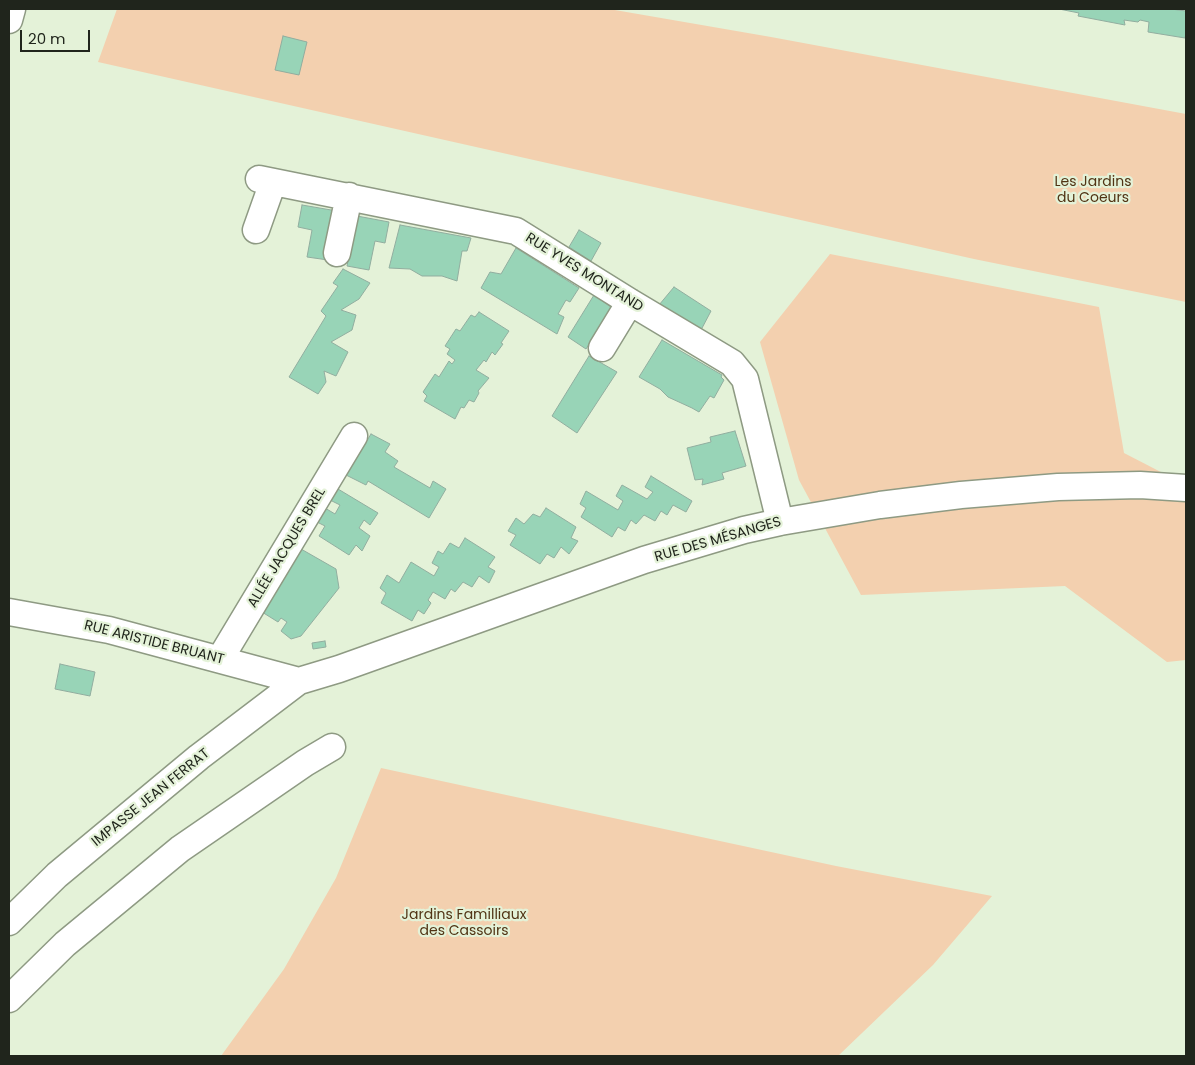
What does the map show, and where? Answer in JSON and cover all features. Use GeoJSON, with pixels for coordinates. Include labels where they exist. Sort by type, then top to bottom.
{"type":"FeatureCollection","features":[{"type":"Feature","properties":{"kind":"street"},"geometry":{"type":"LineString","coordinates":[[9,20],[12,9]]}},
{"type":"Feature","properties":{"kind":"street","name":"RUE YVES MONTAND"},"geometry":{"type":"LineString","coordinates":[[256,230],[266,180],[516,231],[732,363],[745,379],[780,522]]}},
{"type":"Feature","properties":{"kind":"street"},"geometry":{"type":"LineString","coordinates":[[337,253],[349,196]]}},
{"type":"Feature","properties":{"kind":"street"},"geometry":{"type":"LineString","coordinates":[[602,348],[630,302]]}},
{"type":"Feature","properties":{"kind":"street","name":"ALLÉE JACQUES BREL"},"geometry":{"type":"LineString","coordinates":[[220,659],[354,436]]}},
{"type":"Feature","properties":{"kind":"street","name":"RUE DES MÉSANGES"},"geometry":{"type":"LineString","coordinates":[[299,681],[339,669],[644,560],[744,530],[780,522],[880,505],[961,495],[1048,488],[1140,485],[1186,488]]}},
{"type":"Feature","properties":{"kind":"street","name":"RUE ARISTIDE BRUANT"},"geometry":{"type":"LineString","coordinates":[[9,612],[109,630],[299,681]]}},
{"type":"Feature","properties":{"kind":"street","name":"IMPASSE JEAN FERRAT"},"geometry":{"type":"LineString","coordinates":[[9,922],[57,875],[199,757],[299,681]]}},
{"type":"Feature","properties":{"kind":"street"},"geometry":{"type":"LineString","coordinates":[[9,999],[65,944],[180,849],[332,746]]}},
{"type":"Feature","properties":{"kind":"green space","name":"Les Jardins du Coeurs"},"geometry":{"type":"Polygon","coordinates":[[[117,9],[609,9],[1186,114],[1186,302],[974,259],[98,62],[117,9]]]}},
{"type":"Feature","properties":{"kind":"green space"},"geometry":{"type":"Polygon","coordinates":[[[830,254],[1099,307],[1124,453],[1186,485],[1186,660],[1167,662],[1065,586],[861,595],[799,480],[760,342],[830,254]]]}},
{"type":"Feature","properties":{"kind":"green space","name":"Jardins Familliaux des Cassoirs"},"geometry":{"type":"Polygon","coordinates":[[[381,768],[836,866],[992,896],[933,965],[838,1056],[221,1056],[284,969],[336,878],[381,768]]]}},
{"type":"Feature","properties":{"kind":"building"},"geometry":{"type":"Polygon","coordinates":[[[1059,9],[1171,9],[1186,11],[1185,38],[1148,32],[1149,22],[1124,20],[1125,25],[1078,16],[1079,13],[1059,9]]]}},
{"type":"Feature","properties":{"kind":"building"},"geometry":{"type":"Polygon","coordinates":[[[283,36],[307,42],[299,75],[275,70],[283,36]]]}},
{"type":"Feature","properties":{"kind":"building"},"geometry":{"type":"Polygon","coordinates":[[[302,205],[337,211],[328,260],[307,257],[312,230],[298,227],[302,205]]]}},
{"type":"Feature","properties":{"kind":"building"},"geometry":{"type":"Polygon","coordinates":[[[357,216],[389,222],[385,243],[375,241],[369,270],[347,266],[357,216]]]}},
{"type":"Feature","properties":{"kind":"building"},"geometry":{"type":"Polygon","coordinates":[[[400,225],[471,238],[467,251],[462,251],[457,281],[442,276],[422,276],[410,269],[389,268],[400,225]]]}},
{"type":"Feature","properties":{"kind":"building"},"geometry":{"type":"Polygon","coordinates":[[[579,230],[601,243],[591,261],[569,247],[579,230]]]}},
{"type":"Feature","properties":{"kind":"building"},"geometry":{"type":"Polygon","coordinates":[[[516,248],[579,288],[570,302],[566,300],[558,314],[564,317],[557,334],[481,288],[490,272],[501,274],[516,248]]]}},
{"type":"Feature","properties":{"kind":"building"},"geometry":{"type":"Polygon","coordinates":[[[343,269],[370,283],[359,299],[341,310],[356,315],[352,330],[331,342],[348,352],[336,376],[324,371],[326,382],[318,394],[289,377],[326,316],[321,311],[338,286],[333,283],[343,269]]]}},
{"type":"Feature","properties":{"kind":"building"},"geometry":{"type":"Polygon","coordinates":[[[674,287],[711,311],[701,330],[659,305],[674,287]]]}},
{"type":"Feature","properties":{"kind":"building"},"geometry":{"type":"Polygon","coordinates":[[[594,295],[612,308],[586,349],[568,337],[594,295]]]}},
{"type":"Feature","properties":{"kind":"building"},"geometry":{"type":"Polygon","coordinates":[[[479,312],[509,331],[495,355],[492,352],[486,362],[484,360],[476,370],[489,378],[478,391],[479,393],[474,402],[469,400],[464,408],[461,407],[455,419],[424,401],[427,396],[423,392],[435,374],[439,377],[449,361],[452,364],[455,360],[447,354],[450,349],[445,346],[456,329],[460,331],[471,315],[475,317],[479,312]]]}},
{"type":"Feature","properties":{"kind":"building"},"geometry":{"type":"Polygon","coordinates":[[[662,340],[722,375],[721,377],[724,380],[714,398],[710,396],[699,412],[668,397],[660,389],[639,377],[662,340]]]}},
{"type":"Feature","properties":{"kind":"building"},"geometry":{"type":"Polygon","coordinates":[[[589,356],[617,372],[577,433],[552,416],[589,356]]]}},
{"type":"Feature","properties":{"kind":"building"},"geometry":{"type":"Polygon","coordinates":[[[735,431],[746,466],[722,473],[724,479],[702,485],[703,479],[695,480],[687,448],[711,442],[710,437],[735,431]]]}},
{"type":"Feature","properties":{"kind":"building"},"geometry":{"type":"Polygon","coordinates":[[[371,434],[390,444],[385,452],[398,461],[394,467],[430,488],[433,481],[446,489],[429,518],[368,481],[366,485],[346,475],[371,434]]]}},
{"type":"Feature","properties":{"kind":"building"},"geometry":{"type":"Polygon","coordinates":[[[651,476],[692,501],[686,512],[673,505],[667,515],[661,511],[655,521],[644,515],[636,524],[631,520],[625,531],[618,527],[612,537],[581,517],[586,508],[580,504],[586,491],[618,510],[623,501],[616,496],[622,485],[647,499],[653,492],[645,487],[651,476]]]}},
{"type":"Feature","properties":{"kind":"building"},"geometry":{"type":"Polygon","coordinates":[[[338,489],[378,513],[370,525],[364,520],[359,528],[370,536],[362,551],[356,545],[349,555],[319,536],[325,526],[317,522],[325,508],[335,514],[340,505],[330,500],[338,489]]]}},
{"type":"Feature","properties":{"kind":"building"},"geometry":{"type":"Polygon","coordinates":[[[546,508],[576,527],[571,538],[578,541],[569,554],[561,547],[554,558],[547,554],[540,564],[510,545],[516,535],[508,531],[516,518],[524,524],[533,514],[540,517],[546,508]]]}},
{"type":"Feature","properties":{"kind":"building"},"geometry":{"type":"Polygon","coordinates":[[[465,538],[495,557],[488,567],[495,571],[489,583],[479,576],[472,587],[463,582],[455,592],[451,589],[445,599],[433,592],[428,600],[431,603],[424,614],[418,610],[412,621],[381,603],[386,593],[380,588],[387,575],[399,583],[411,562],[434,576],[439,567],[432,563],[438,551],[443,554],[450,543],[459,548],[465,538]]]}},
{"type":"Feature","properties":{"kind":"building"},"geometry":{"type":"Polygon","coordinates":[[[301,549],[336,569],[339,588],[301,636],[291,639],[281,631],[287,622],[281,618],[278,622],[262,612],[301,549]]]}},
{"type":"Feature","properties":{"kind":"building"},"geometry":{"type":"Polygon","coordinates":[[[325,641],[326,647],[313,649],[312,643],[325,641]]]}},
{"type":"Feature","properties":{"kind":"building"},"geometry":{"type":"Polygon","coordinates":[[[60,664],[95,672],[90,696],[55,689],[60,664]]]}}]}
